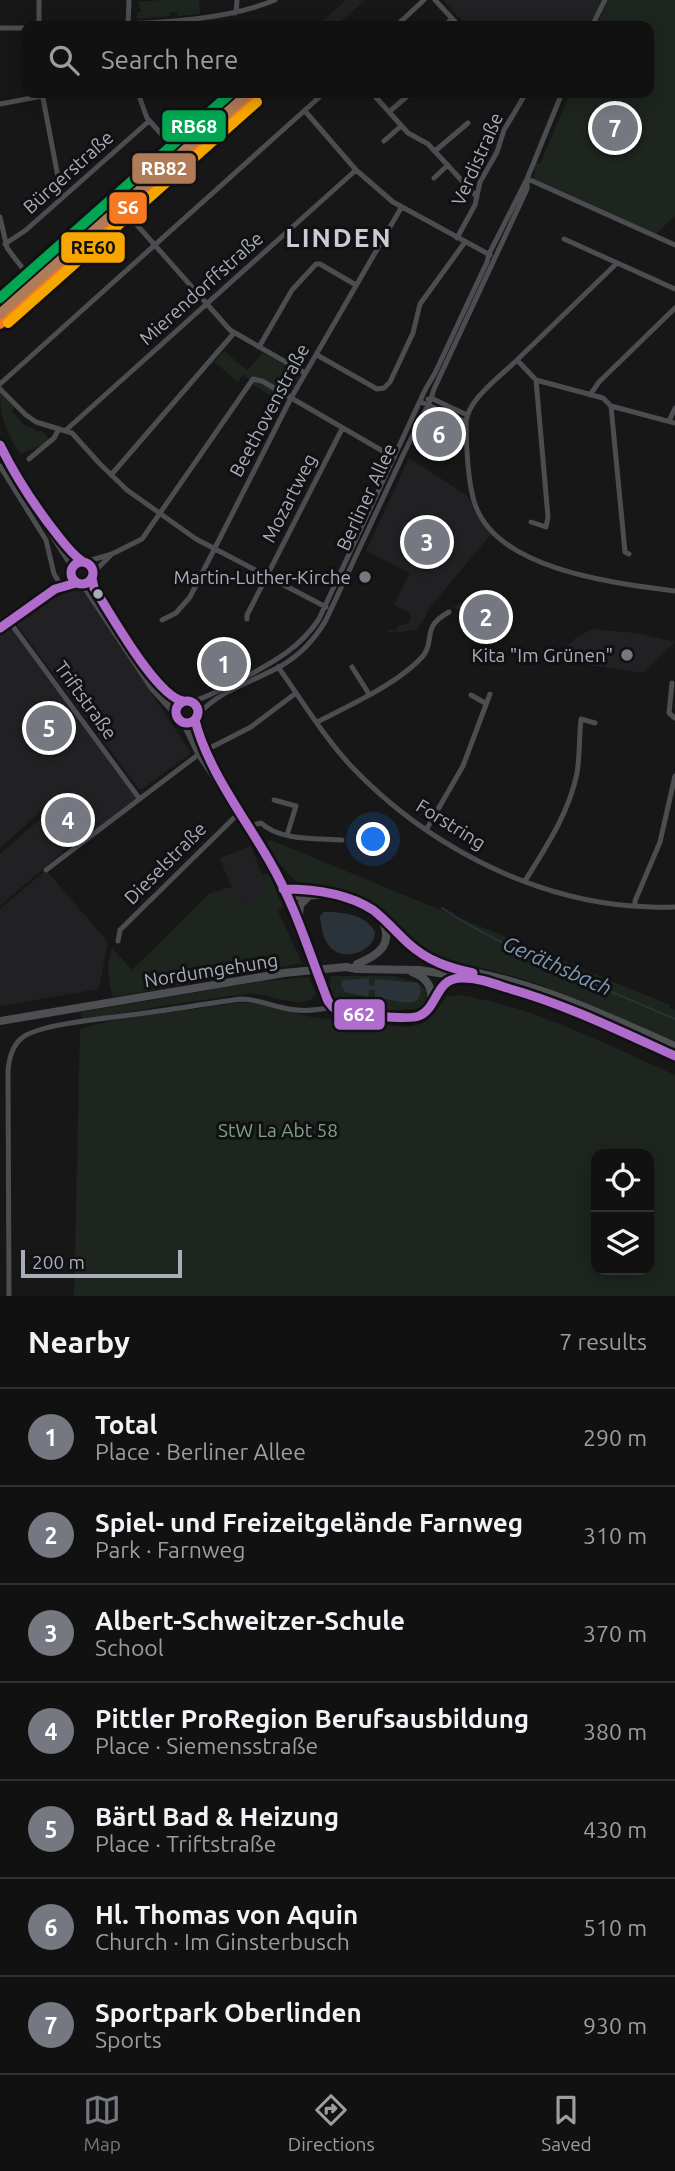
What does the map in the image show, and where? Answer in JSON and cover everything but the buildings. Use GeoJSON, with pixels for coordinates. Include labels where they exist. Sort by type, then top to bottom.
{"type":"FeatureCollection","features":[{"type":"Feature","properties":{"kind":"main road"},"geometry":{"type":"LineString","coordinates":[[0,445],[70,562],[71,571],[78,584],[87,590],[153,689],[184,723],[212,775],[250,826],[269,858],[332,1007],[341,1012],[410,1018],[419,1016],[429,1008],[445,982],[454,978],[471,978]]}},
{"type":"Feature","properties":{"kind":"main road"},"geometry":{"type":"LineString","coordinates":[[42,516],[74,555],[90,565],[94,587],[158,684],[169,695],[192,702],[197,707],[197,734],[201,753],[209,760],[240,812]]}},
{"type":"Feature","properties":{"kind":"main road"},"geometry":{"type":"LineString","coordinates":[[71,571],[76,563],[83,562]]}},
{"type":"Feature","properties":{"kind":"main road"},"geometry":{"type":"LineString","coordinates":[[78,584],[86,583],[93,576]]}},
{"type":"Feature","properties":{"kind":"main road"},"geometry":{"type":"LineString","coordinates":[[176,714],[176,707],[183,701]]}},
{"type":"Feature","properties":{"kind":"main road"},"geometry":{"type":"LineString","coordinates":[[184,723],[190,723],[196,718]]}},
{"type":"Feature","properties":{"kind":"main road"},"geometry":{"type":"LineString","coordinates":[[283,889],[299,888],[335,895],[360,904],[376,913],[425,957],[455,969]]}},
{"type":"Feature","properties":{"kind":"main road"},"geometry":{"type":"LineString","coordinates":[[283,889],[291,897],[335,895]]}},
{"type":"Feature","properties":{"kind":"main road"},"geometry":{"type":"LineString","coordinates":[[298,923],[300,905],[312,895]]}},
{"type":"Feature","properties":{"kind":"main road"},"geometry":{"type":"LineString","coordinates":[[346,967],[372,958],[383,947],[386,933],[383,922],[376,913]]}},
{"type":"Feature","properties":{"kind":"main road"},"geometry":{"type":"LineString","coordinates":[[357,964],[455,969],[497,977],[600,1013],[675,1046]]}},
{"type":"Feature","properties":{"kind":"main road","name":"Nordumgehung"},"geometry":{"type":"LineString","coordinates":[[0,1021],[284,973],[346,967],[471,978],[524,992],[599,1021],[675,1056]]}},
{"type":"Feature","properties":{"kind":"main road"},"geometry":{"type":"LineString","coordinates":[[403,970],[420,975],[427,981],[432,997],[429,1008]]}},
{"type":"Feature","properties":{"kind":"street"},"geometry":{"type":"LineString","coordinates":[[39,0],[39,21]]}},
{"type":"Feature","properties":{"kind":"street"},"geometry":{"type":"LineString","coordinates":[[128,21],[129,0]]}},
{"type":"Feature","properties":{"kind":"street"},"geometry":{"type":"LineString","coordinates":[[236,13],[237,0]]}},
{"type":"Feature","properties":{"kind":"street"},"geometry":{"type":"LineString","coordinates":[[164,21],[236,13],[275,0]]}},
{"type":"Feature","properties":{"kind":"street"},"geometry":{"type":"LineString","coordinates":[[401,21],[424,0]]}},
{"type":"Feature","properties":{"kind":"street"},"geometry":{"type":"LineString","coordinates":[[435,0],[452,19],[450,21]]}},
{"type":"Feature","properties":{"kind":"street"},"geometry":{"type":"LineString","coordinates":[[594,21],[605,0]]}},
{"type":"Feature","properties":{"kind":"street"},"geometry":{"type":"LineString","coordinates":[[0,28],[21,29]]}},
{"type":"Feature","properties":{"kind":"street"},"geometry":{"type":"LineString","coordinates":[[0,104],[26,98]]}},
{"type":"Feature","properties":{"kind":"street"},"geometry":{"type":"LineString","coordinates":[[44,98],[62,198]]}},
{"type":"Feature","properties":{"kind":"street"},"geometry":{"type":"LineString","coordinates":[[140,98],[149,121],[172,146]]}},
{"type":"Feature","properties":{"kind":"street"},"geometry":{"type":"LineString","coordinates":[[217,98],[220,102]]}},
{"type":"Feature","properties":{"kind":"street"},"geometry":{"type":"LineString","coordinates":[[318,98],[0,387],[32,420],[76,436],[111,475],[138,498],[196,539],[328,608]]}},
{"type":"Feature","properties":{"kind":"street"},"geometry":{"type":"LineString","coordinates":[[376,98],[410,135],[428,144],[477,197]]}},
{"type":"Feature","properties":{"kind":"street"},"geometry":{"type":"LineString","coordinates":[[388,112],[405,98]]}},
{"type":"Feature","properties":{"kind":"street","name":"Verdistraße"},"geometry":{"type":"LineString","coordinates":[[457,238],[474,209],[480,182],[497,152],[504,130],[523,98]]}},
{"type":"Feature","properties":{"kind":"street","name":"Berliner Allee"},"geometry":{"type":"LineString","coordinates":[[328,608],[430,402],[560,98]]}},
{"type":"Feature","properties":{"kind":"street"},"geometry":{"type":"LineString","coordinates":[[304,111],[356,170],[383,195],[401,208],[492,256]]}},
{"type":"Feature","properties":{"kind":"street","name":"Bürgerstraße"},"geometry":{"type":"LineString","coordinates":[[5,244],[26,230],[149,121]]}},
{"type":"Feature","properties":{"kind":"street"},"geometry":{"type":"LineString","coordinates":[[435,151],[468,123]]}},
{"type":"Feature","properties":{"kind":"street"},"geometry":{"type":"LineString","coordinates":[[384,141],[401,126]]}},
{"type":"Feature","properties":{"kind":"street"},"geometry":{"type":"LineString","coordinates":[[434,178],[448,165]]}},
{"type":"Feature","properties":{"kind":"street","name":"Mierendorffstraße"},"geometry":{"type":"LineString","coordinates":[[29,459],[356,170]]}},
{"type":"Feature","properties":{"kind":"street"},"geometry":{"type":"LineString","coordinates":[[527,179],[675,245]]}},
{"type":"Feature","properties":{"kind":"street","name":"Beethovenstraße"},"geometry":{"type":"LineString","coordinates":[[162,620],[176,613],[184,605],[291,398],[401,208]]}},
{"type":"Feature","properties":{"kind":"street"},"geometry":{"type":"LineString","coordinates":[[129,216],[234,333],[305,373]]}},
{"type":"Feature","properties":{"kind":"street"},"geometry":{"type":"LineString","coordinates":[[0,217],[8,251],[27,274],[0,297]]}},
{"type":"Feature","properties":{"kind":"street"},"geometry":{"type":"LineString","coordinates":[[564,239],[675,289]]}},
{"type":"Feature","properties":{"kind":"street"},"geometry":{"type":"LineString","coordinates":[[317,355],[377,389],[384,388],[390,382],[414,333],[420,304],[465,242]]}},
{"type":"Feature","properties":{"kind":"street","name":"Berliner Allee"},"geometry":{"type":"LineString","coordinates":[[192,702],[277,665],[307,645],[321,629],[393,457],[492,256]]}},
{"type":"Feature","properties":{"kind":"street"},"geometry":{"type":"LineString","coordinates":[[259,347],[292,290],[316,264],[356,285]]}},
{"type":"Feature","properties":{"kind":"street"},"geometry":{"type":"LineString","coordinates":[[616,264],[475,401],[466,418],[474,503],[484,522],[503,540],[530,558],[590,578],[675,591]]}},
{"type":"Feature","properties":{"kind":"street"},"geometry":{"type":"LineString","coordinates":[[590,395],[675,308]]}},
{"type":"Feature","properties":{"kind":"street"},"geometry":{"type":"LineString","coordinates":[[111,475],[234,333]]}},
{"type":"Feature","properties":{"kind":"street"},"geometry":{"type":"LineString","coordinates":[[517,360],[536,380],[603,398],[611,406],[672,422],[675,408]]}},
{"type":"Feature","properties":{"kind":"street"},"geometry":{"type":"LineString","coordinates":[[83,562],[112,555],[142,540],[253,379],[262,380],[393,457]]}},
{"type":"Feature","properties":{"kind":"street"},"geometry":{"type":"LineString","coordinates":[[531,522],[546,527],[548,517],[536,380]]}},
{"type":"Feature","properties":{"kind":"street"},"geometry":{"type":"LineString","coordinates":[[421,401],[430,402],[466,418]]}},
{"type":"Feature","properties":{"kind":"street"},"geometry":{"type":"LineString","coordinates":[[611,406],[625,552],[629,554]]}},
{"type":"Feature","properties":{"kind":"street","name":"Mozartweg"},"geometry":{"type":"LineString","coordinates":[[247,620],[247,615],[342,429]]}},
{"type":"Feature","properties":{"kind":"street"},"geometry":{"type":"LineString","coordinates":[[0,466],[46,540],[54,574],[59,582]]}},
{"type":"Feature","properties":{"kind":"street"},"geometry":{"type":"LineString","coordinates":[[93,576],[112,555]]}},
{"type":"Feature","properties":{"kind":"street"},"geometry":{"type":"LineString","coordinates":[[55,589],[71,571]]}},
{"type":"Feature","properties":{"kind":"street"},"geometry":{"type":"LineString","coordinates":[[3,624],[55,589],[78,584]]}},
{"type":"Feature","properties":{"kind":"street"},"geometry":{"type":"LineString","coordinates":[[317,722],[404,672],[424,654],[432,627],[449,612]]}},
{"type":"Feature","properties":{"kind":"street","name":"Triftstraße"},"geometry":{"type":"LineString","coordinates":[[3,624],[139,798]]}},
{"type":"Feature","properties":{"kind":"street","name":"Forstring"},"geometry":{"type":"LineString","coordinates":[[277,665],[343,756],[398,809],[426,830],[482,862],[525,881],[575,897],[603,903],[675,907]]}},
{"type":"Feature","properties":{"kind":"street"},"geometry":{"type":"LineString","coordinates":[[352,667],[369,694]]}},
{"type":"Feature","properties":{"kind":"street","name":"Berliner Allee"},"geometry":{"type":"LineString","coordinates":[[196,718],[216,698],[246,680]]}},
{"type":"Feature","properties":{"kind":"street"},"geometry":{"type":"LineString","coordinates":[[672,683],[669,713],[675,718]]}},
{"type":"Feature","properties":{"kind":"street"},"geometry":{"type":"LineString","coordinates":[[46,870],[201,753],[251,727],[296,693]]}},
{"type":"Feature","properties":{"kind":"street"},"geometry":{"type":"LineString","coordinates":[[426,830],[463,766],[490,694]]}},
{"type":"Feature","properties":{"kind":"street"},"geometry":{"type":"LineString","coordinates":[[471,695],[485,703]]}},
{"type":"Feature","properties":{"kind":"street"},"geometry":{"type":"LineString","coordinates":[[525,881],[554,834],[574,785],[581,719],[594,723]]}},
{"type":"Feature","properties":{"kind":"street"},"geometry":{"type":"LineString","coordinates":[[635,906],[660,842],[675,776]]}},
{"type":"Feature","properties":{"kind":"street"},"geometry":{"type":"LineString","coordinates":[[274,800],[296,806],[287,835]]}},
{"type":"Feature","properties":{"kind":"street","name":"Dieselstraße"},"geometry":{"type":"LineString","coordinates":[[118,941],[120,930],[240,812]]}},
{"type":"Feature","properties":{"kind":"street"},"geometry":{"type":"LineString","coordinates":[[250,826],[261,823],[269,830],[287,835],[342,841]]}},
{"type":"Feature","properties":{"kind":"street"},"geometry":{"type":"LineString","coordinates":[[9,1296],[8,1071],[10,1055],[19,1041],[33,1032],[94,1020],[241,999],[258,1000],[288,1009],[316,1010],[332,1007]]}},
{"type":"Feature","properties":{"kind":"street"},"geometry":{"type":"LineString","coordinates":[[0,1117],[8,1116]]}},
{"type":"Feature","properties":{"kind":"shaded area"},"geometry":{"type":"Polygon","coordinates":[[[346,0],[365,0],[342,21],[323,21],[346,0]]]}},
{"type":"Feature","properties":{"kind":"shaded area"},"geometry":{"type":"Polygon","coordinates":[[[443,0],[603,0],[593,21],[462,21],[443,0]]]}},
{"type":"Feature","properties":{"kind":"shaded area"},"geometry":{"type":"Polygon","coordinates":[[[236,98],[256,98],[0,330],[0,308],[236,98]]]}},
{"type":"Feature","properties":{"kind":"shaded area"},"geometry":{"type":"Polygon","coordinates":[[[409,458],[468,496],[475,514],[491,534],[427,611],[424,621],[415,630],[392,633],[387,632],[389,629],[395,631],[399,624],[408,624],[411,618],[410,613],[394,605],[410,573],[366,551],[409,458]]]}},
{"type":"Feature","properties":{"kind":"shaded area"},"geometry":{"type":"Polygon","coordinates":[[[73,589],[80,590],[87,596],[189,750],[190,754],[142,789],[139,789],[17,625],[49,601],[73,589]]]}},
{"type":"Feature","properties":{"kind":"shaded area"},"geometry":{"type":"Polygon","coordinates":[[[13,626],[139,798],[93,833],[89,829],[0,906],[0,854],[64,798],[60,794],[0,848],[0,636],[13,626]]]}},
{"type":"Feature","properties":{"kind":"shaded area"},"geometry":{"type":"Polygon","coordinates":[[[593,629],[636,633],[675,642],[643,673],[590,665],[561,657],[564,648],[578,636],[593,629]]]}},
{"type":"Feature","properties":{"kind":"shaded area"},"geometry":{"type":"Polygon","coordinates":[[[251,846],[269,893],[238,905],[220,858],[251,846]]]}},
{"type":"Feature","properties":{"kind":"shaded area"},"geometry":{"type":"Polygon","coordinates":[[[46,870],[108,942],[99,989],[0,1006],[0,909],[46,870]]]}},
{"type":"Feature","properties":{"kind":"shaded area"},"geometry":{"type":"Polygon","coordinates":[[[324,912],[346,914],[366,921],[375,932],[374,939],[358,952],[337,952],[328,945],[323,933],[320,916],[324,912]]]}},
{"type":"Feature","properties":{"kind":"shaded area"},"geometry":{"type":"Polygon","coordinates":[[[369,978],[369,985],[374,986],[375,979],[418,983],[420,996],[413,1002],[402,1002],[375,997],[375,990],[369,990],[368,997],[345,992],[341,985],[343,980],[369,978]]]}},
{"type":"Feature","properties":{"kind":"green space"},"geometry":{"type":"Polygon","coordinates":[[[199,0],[200,14],[177,16],[177,12],[170,13],[170,16],[136,17],[138,15],[135,13],[141,12],[138,2],[199,0]]]}},
{"type":"Feature","properties":{"kind":"green space"},"geometry":{"type":"Polygon","coordinates":[[[608,0],[675,0],[675,216],[655,235],[534,182],[535,162],[540,164],[568,98],[654,98],[654,21],[598,21],[608,0]]]}},
{"type":"Feature","properties":{"kind":"green space"},"geometry":{"type":"Polygon","coordinates":[[[224,351],[247,370],[263,353],[298,372],[299,377],[293,388],[284,390],[281,394],[288,398],[285,402],[281,403],[243,375],[238,382],[214,362],[224,351]]]}},
{"type":"Feature","properties":{"kind":"green space"},"geometry":{"type":"Polygon","coordinates":[[[0,393],[15,407],[12,411],[22,423],[39,432],[41,430],[49,439],[43,445],[20,454],[5,425],[0,393]]]}},
{"type":"Feature","properties":{"kind":"green space"},"geometry":{"type":"Polygon","coordinates":[[[474,596],[507,608],[491,626],[453,607],[474,596]]]}},
{"type":"Feature","properties":{"kind":"green space"},"geometry":{"type":"Polygon","coordinates":[[[271,840],[670,1005],[669,1008],[675,1010],[675,1041],[536,983],[483,968],[455,964],[429,954],[374,905],[348,893],[321,885],[297,882],[278,863],[267,842],[271,840]]]}},
{"type":"Feature","properties":{"kind":"green space"},"geometry":{"type":"Polygon","coordinates":[[[269,873],[283,907],[278,911],[302,963],[113,997],[108,973],[112,948],[132,970],[210,893],[231,887],[239,905],[268,893],[262,875],[269,873]]]}},
{"type":"Feature","properties":{"kind":"green space"},"geometry":{"type":"Polygon","coordinates":[[[331,976],[393,976],[417,982],[426,990],[427,1000],[421,1008],[394,1011],[340,1003],[329,986],[331,976]]]}},
{"type":"Feature","properties":{"kind":"green space"},"geometry":{"type":"Polygon","coordinates":[[[309,977],[316,994],[310,1000],[299,1003],[252,993],[82,1020],[81,1012],[264,981],[309,977]]]}},
{"type":"Feature","properties":{"kind":"green space","name":"StW La Abt 58"},"geometry":{"type":"Polygon","coordinates":[[[459,995],[488,1001],[543,1017],[675,1075],[675,1296],[74,1296],[80,1029],[113,1020],[238,1003],[256,1003],[311,1017],[405,1027],[420,1024],[434,1013],[447,996],[459,995]]]}},
{"type":"Feature","properties":{"kind":"waterway","name":"Geräthsbach"},"geometry":{"type":"LineString","coordinates":[[442,908],[527,955],[675,1019]]}},
{"type":"Feature","properties":{"kind":"railway"},"geometry":{"type":"LineString","coordinates":[[0,321],[42,284]]}},
{"type":"Feature","properties":{"kind":"transit line","name":"RB68"},"geometry":{"type":"LineString","coordinates":[[0,298],[225,98]]}},
{"type":"Feature","properties":{"kind":"transit line","name":"RB82"},"geometry":{"type":"LineString","coordinates":[[0,314],[243,98]]}},
{"type":"Feature","properties":{"kind":"transit line","name":"S6"},"geometry":{"type":"LineString","coordinates":[[0,324],[251,98]]}},
{"type":"Feature","properties":{"kind":"transit line","name":"RE60"},"geometry":{"type":"LineString","coordinates":[[8,323],[257,102]]}},
{"type":"Feature","properties":{"kind":"transit line","name":"662"},"geometry":{"type":"LineString","coordinates":[[0,445],[42,515],[67,547],[82,561]]}},
{"type":"Feature","properties":{"kind":"transit line","name":"662"},"geometry":{"type":"LineString","coordinates":[[82,562],[90,565],[93,573],[90,581],[82,584],[74,581],[71,573],[74,565],[82,562]]}},
{"type":"Feature","properties":{"kind":"transit line","name":"662"},"geometry":{"type":"LineString","coordinates":[[92,578],[94,588],[147,670],[172,696],[183,701]]}},
{"type":"Feature","properties":{"kind":"transit line","name":"662"},"geometry":{"type":"LineString","coordinates":[[0,628],[55,589],[76,583]]}},
{"type":"Feature","properties":{"kind":"transit line","name":"662"},"geometry":{"type":"LineString","coordinates":[[187,701],[195,704],[198,712],[195,720],[187,723],[179,720],[176,712],[179,704],[187,701]]}},
{"type":"Feature","properties":{"kind":"transit line","name":"662"},"geometry":{"type":"LineString","coordinates":[[195,720],[217,775],[279,878],[328,1001],[335,1009],[376,1016],[419,1016],[430,1007],[446,983],[460,978],[472,978],[550,1002],[675,1056]]}},
{"type":"Feature","properties":{"kind":"transit line","name":"662"},"geometry":{"type":"LineString","coordinates":[[283,889],[330,893],[363,904],[424,955],[447,966],[473,973]]}},
{"type":"Feature","properties":{"kind":"place","name":"Sportpark Oberlinden"},"geometry":{"type":"Point","coordinates":[615,128]}},
{"type":"Feature","properties":{"kind":"place","name":"Hl. Thomas von Aquin"},"geometry":{"type":"Point","coordinates":[439,434]}},
{"type":"Feature","properties":{"kind":"place","name":"Albert-Schweitzer-Schule"},"geometry":{"type":"Point","coordinates":[427,542]}},
{"type":"Feature","properties":{"kind":"place","name":"Martin-Luther-Kirche"},"geometry":{"type":"Point","coordinates":[365,577]}},
{"type":"Feature","properties":{"kind":"place","name":"Spiel- und Freizeitgelände Farnweg"},"geometry":{"type":"Point","coordinates":[486,617]}},
{"type":"Feature","properties":{"kind":"place","name":"Kita \"Im Grünen\""},"geometry":{"type":"Point","coordinates":[627,655]}},
{"type":"Feature","properties":{"kind":"place","name":"Total"},"geometry":{"type":"Point","coordinates":[224,664]}},
{"type":"Feature","properties":{"kind":"place","name":"Bärtl Bad & Heizung"},"geometry":{"type":"Point","coordinates":[49,728]}},
{"type":"Feature","properties":{"kind":"place","name":"Pittler ProRegion Berufsausbildung"},"geometry":{"type":"Point","coordinates":[68,820]}},
{"type":"Feature","properties":{"kind":"district","name":"LINDEN"},"geometry":{"type":"Point","coordinates":[339,238]}}]}
